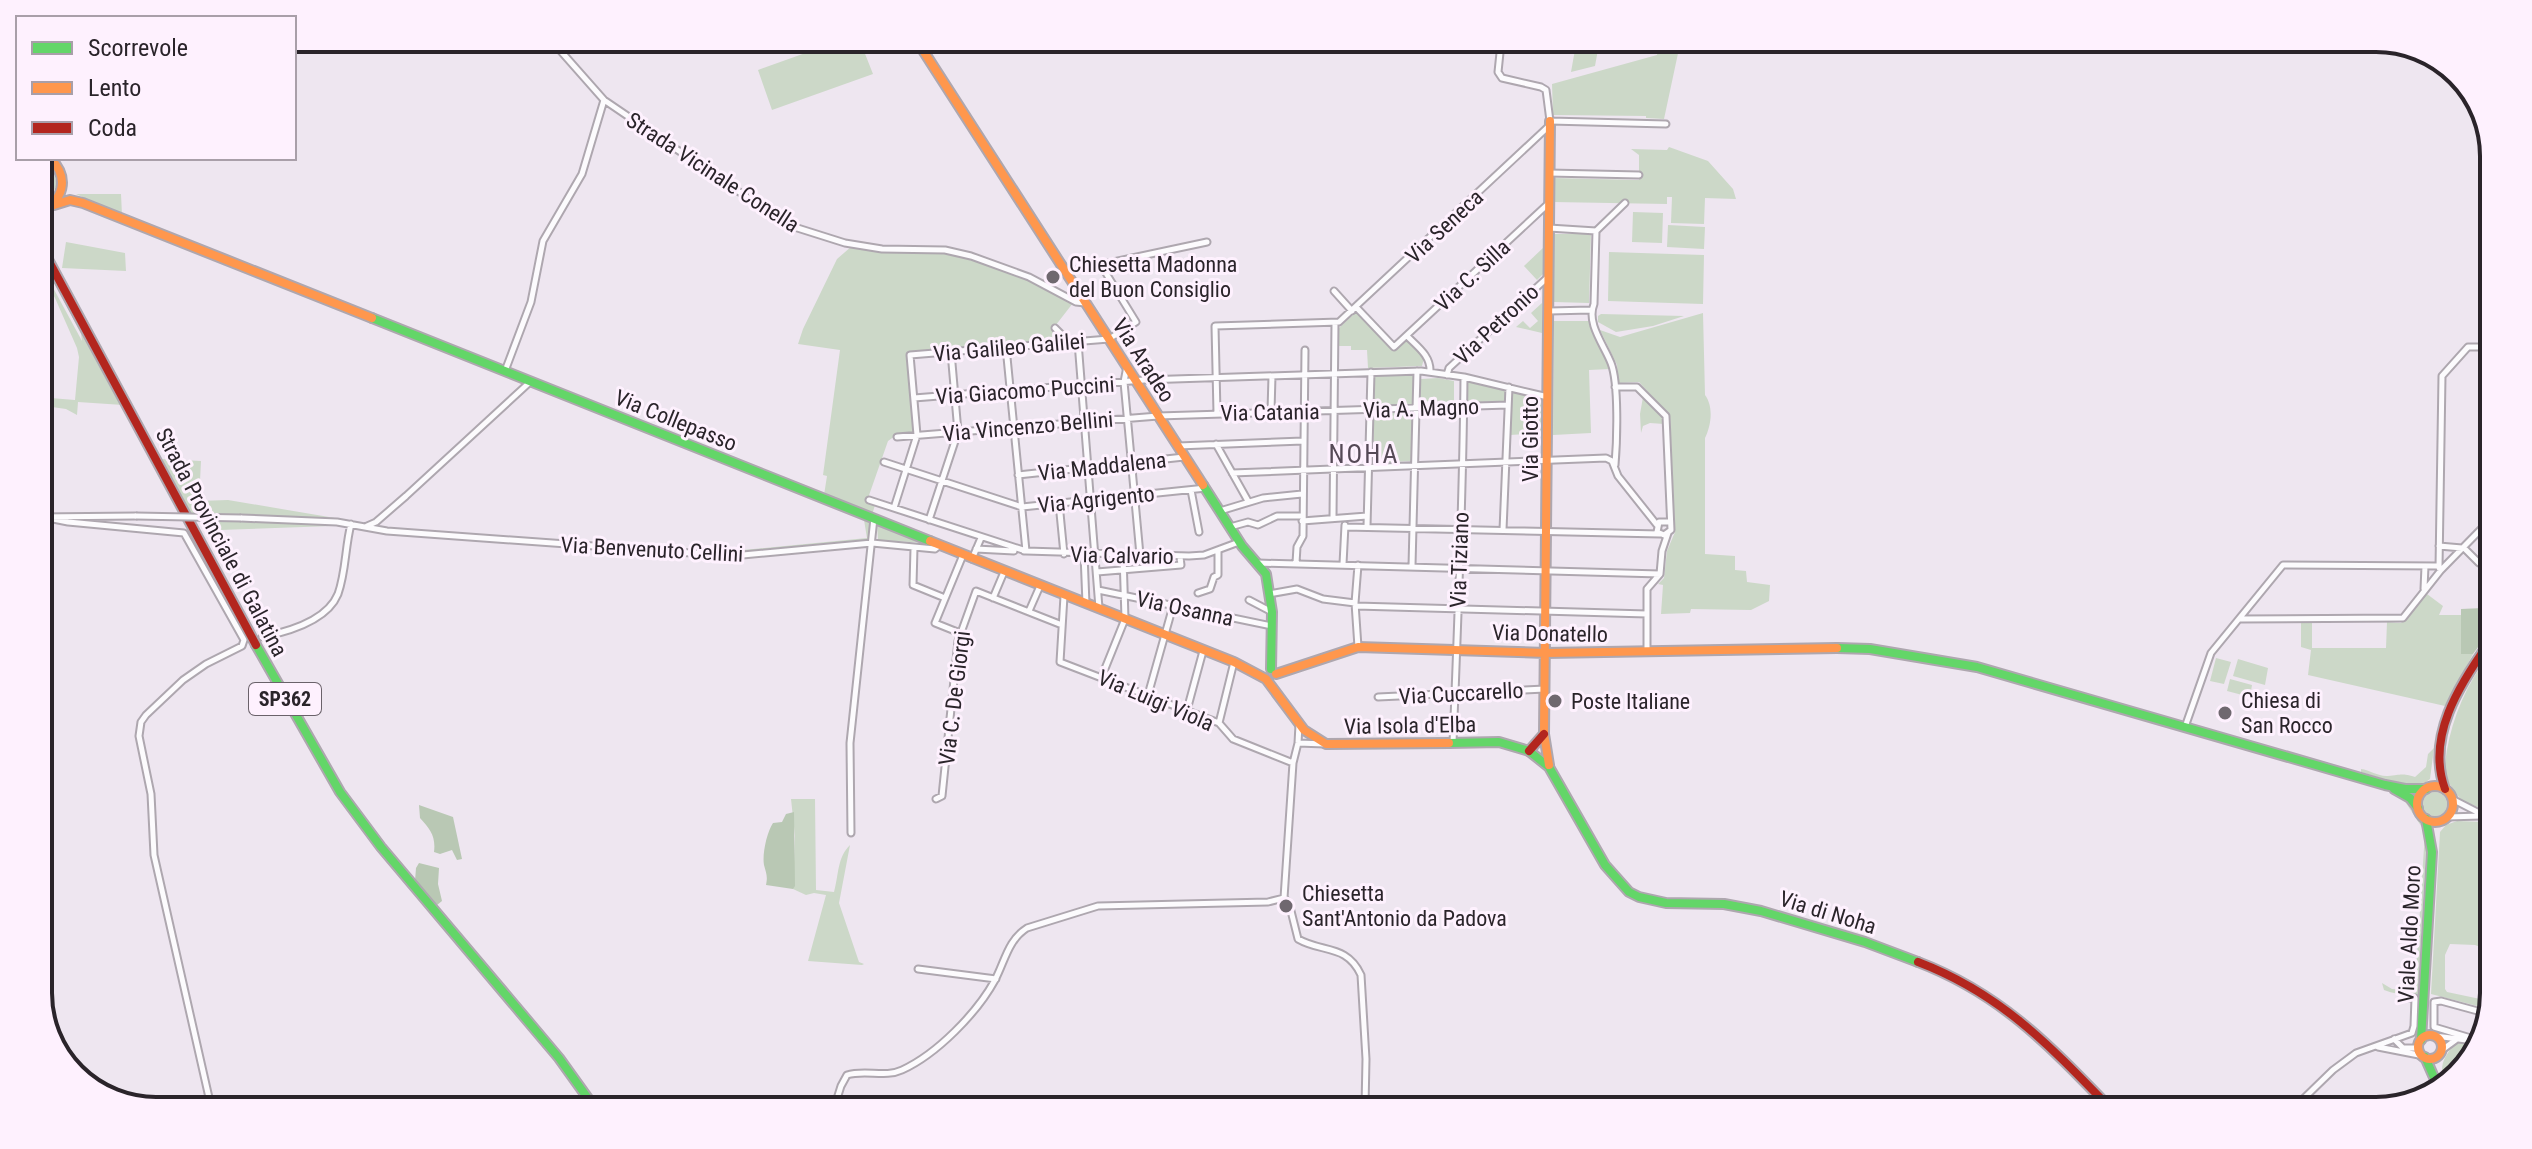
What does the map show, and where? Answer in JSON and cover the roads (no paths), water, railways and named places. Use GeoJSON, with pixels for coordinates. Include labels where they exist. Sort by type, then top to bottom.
{"type":"FeatureCollection","features":[{"type":"Feature","properties":{"kind":"street","name":"Strada Vicinale Conella"},"geometry":{"type":"LineString","coordinates":[[562,52],[604,100],[788,225],[845,243],[882,249],[945,250],[971,256],[1029,277],[1076,302],[1085,303]]}},
{"type":"Feature","properties":{"kind":"street","name":"Via Aradeo"},"geometry":{"type":"LineString","coordinates":[[924,52],[1239,542],[1253,563],[1266,574],[1269,594]]}},
{"type":"Feature","properties":{"kind":"street"},"geometry":{"type":"LineString","coordinates":[[1500,52],[1498,72],[1502,78],[1546,90],[1550,123],[1666,124]]}},
{"type":"Feature","properties":{"kind":"street"},"geometry":{"type":"LineString","coordinates":[[504,372],[531,302],[543,241],[582,174],[604,100]]}},
{"type":"Feature","properties":{"kind":"street","name":"Via Giotto"},"geometry":{"type":"LineString","coordinates":[[1549,767],[1544,734],[1550,123]]}},
{"type":"Feature","properties":{"kind":"street","name":"Via Seneca"},"geometry":{"type":"LineString","coordinates":[[1335,323],[1354,309],[1550,123]]}},
{"type":"Feature","properties":{"kind":"street"},"geometry":{"type":"LineString","coordinates":[[52,206],[61,196],[64,179],[54,160]]}},
{"type":"Feature","properties":{"kind":"street"},"geometry":{"type":"LineString","coordinates":[[1549,173],[1639,175]]}},
{"type":"Feature","properties":{"kind":"street","name":"Via Collepasso"},"geometry":{"type":"LineString","coordinates":[[64,179],[69,191],[83,203]]}},
{"type":"Feature","properties":{"kind":"street","name":"Via Collepasso"},"geometry":{"type":"LineString","coordinates":[[52,207],[70,200],[83,203],[1064,596],[1268,674]]}},
{"type":"Feature","properties":{"kind":"street","name":"Via C. Silla"},"geometry":{"type":"LineString","coordinates":[[1354,309],[1394,347],[1549,202]]}},
{"type":"Feature","properties":{"kind":"street"},"geometry":{"type":"LineString","coordinates":[[1625,203],[1596,231],[1592,310],[1594,327],[1613,366],[1615,465],[1618,476],[1657,525],[1660,534]]}},
{"type":"Feature","properties":{"kind":"street"},"geometry":{"type":"LineString","coordinates":[[1549,228],[1596,231]]}},
{"type":"Feature","properties":{"kind":"street"},"geometry":{"type":"LineString","coordinates":[[1065,273],[1207,242]]}},
{"type":"Feature","properties":{"kind":"street","name":"Strada Provinciale di Galatina"},"geometry":{"type":"LineString","coordinates":[[52,265],[289,706],[340,792],[381,847],[559,1058],[587,1097]]}},
{"type":"Feature","properties":{"kind":"street"},"geometry":{"type":"LineString","coordinates":[[1101,265],[1136,322],[1109,339]]}},
{"type":"Feature","properties":{"kind":"street","name":"Via Petronio"},"geometry":{"type":"LineString","coordinates":[[1447,375],[1449,368],[1549,276]]}},
{"type":"Feature","properties":{"kind":"street"},"geometry":{"type":"LineString","coordinates":[[1334,291],[1354,309]]}},
{"type":"Feature","properties":{"kind":"street"},"geometry":{"type":"LineString","coordinates":[[1549,311],[1592,310]]}},
{"type":"Feature","properties":{"kind":"street"},"geometry":{"type":"LineString","coordinates":[[1217,413],[1215,326],[1335,323],[1333,517]]}},
{"type":"Feature","properties":{"kind":"street"},"geometry":{"type":"LineString","coordinates":[[1055,328],[1070,342]]}},
{"type":"Feature","properties":{"kind":"street"},"geometry":{"type":"LineString","coordinates":[[1407,336],[1427,357],[1430,372]]}},
{"type":"Feature","properties":{"kind":"street","name":"Via Galileo Galilei"},"geometry":{"type":"LineString","coordinates":[[914,398],[910,355],[1109,339]]}},
{"type":"Feature","properties":{"kind":"street"},"geometry":{"type":"LineString","coordinates":[[1078,342],[1099,609]]}},
{"type":"Feature","properties":{"kind":"street"},"geometry":{"type":"LineString","coordinates":[[1006,347],[1026,551]]}},
{"type":"Feature","properties":{"kind":"street"},"geometry":{"type":"LineString","coordinates":[[2440,568],[2442,376],[2468,347],[2480,347]]}},
{"type":"Feature","properties":{"kind":"street"},"geometry":{"type":"LineString","coordinates":[[1296,563],[1297,547],[1303,536],[1305,350]]}},
{"type":"Feature","properties":{"kind":"street"},"geometry":{"type":"LineString","coordinates":[[929,520],[958,432],[951,352]]}},
{"type":"Feature","properties":{"kind":"street"},"geometry":{"type":"LineString","coordinates":[[1127,366],[1124,382],[1140,555]]}},
{"type":"Feature","properties":{"kind":"street"},"geometry":{"type":"LineString","coordinates":[[1412,566],[1417,371]]}},
{"type":"Feature","properties":{"kind":"street","name":"Via Giacomo Puccini"},"geometry":{"type":"LineString","coordinates":[[914,398],[1216,377],[1417,371],[1464,377],[1548,397]]}},
{"type":"Feature","properties":{"kind":"street"},"geometry":{"type":"LineString","coordinates":[[1367,527],[1371,372]]}},
{"type":"Feature","properties":{"kind":"street"},"geometry":{"type":"LineString","coordinates":[[1271,411],[1272,376]]}},
{"type":"Feature","properties":{"kind":"street","name":"Via Tiziano"},"geometry":{"type":"LineString","coordinates":[[1453,743],[1464,462],[1464,377]]}},
{"type":"Feature","properties":{"kind":"street"},"geometry":{"type":"LineString","coordinates":[[362,526],[376,522],[530,382]]}},
{"type":"Feature","properties":{"kind":"street"},"geometry":{"type":"LineString","coordinates":[[1503,530],[1509,387]]}},
{"type":"Feature","properties":{"kind":"street"},"geometry":{"type":"LineString","coordinates":[[1615,387],[1637,387],[1666,416],[1671,530],[1662,551],[1660,574],[1647,589],[1647,652]]}},
{"type":"Feature","properties":{"kind":"street"},"geometry":{"type":"LineString","coordinates":[[894,508],[917,435],[914,398]]}},
{"type":"Feature","properties":{"kind":"street","name":"Via A. Magno"},"geometry":{"type":"LineString","coordinates":[[1334,411],[1508,405]]}},
{"type":"Feature","properties":{"kind":"street","name":"Via Catania"},"geometry":{"type":"LineString","coordinates":[[1158,416],[1334,411]]}},
{"type":"Feature","properties":{"kind":"street","name":"Via Vincenzo Bellini"},"geometry":{"type":"LineString","coordinates":[[897,437],[1158,416]]}},
{"type":"Feature","properties":{"kind":"street"},"geometry":{"type":"LineString","coordinates":[[1178,446],[1303,441]]}},
{"type":"Feature","properties":{"kind":"street"},"geometry":{"type":"LineString","coordinates":[[1216,444],[1248,501]]}},
{"type":"Feature","properties":{"kind":"street","name":"Via Maddalena"},"geometry":{"type":"LineString","coordinates":[[1018,475],[1185,457]]}},
{"type":"Feature","properties":{"kind":"street"},"geometry":{"type":"LineString","coordinates":[[1232,473],[1547,459],[1606,458],[1615,465]]}},
{"type":"Feature","properties":{"kind":"street","name":"Via Agrigento"},"geometry":{"type":"LineString","coordinates":[[884,462],[1022,507],[1206,488]]}},
{"type":"Feature","properties":{"kind":"street"},"geometry":{"type":"LineString","coordinates":[[1191,490],[1199,532]]}},
{"type":"Feature","properties":{"kind":"street"},"geometry":{"type":"LineString","coordinates":[[1220,511],[1248,501],[1302,494]]}},
{"type":"Feature","properties":{"kind":"street","name":"Via Calvario"},"geometry":{"type":"LineString","coordinates":[[869,500],[1026,551]]}},
{"type":"Feature","properties":{"kind":"street"},"geometry":{"type":"LineString","coordinates":[[1059,503],[1064,554]]}},
{"type":"Feature","properties":{"kind":"street"},"geometry":{"type":"LineString","coordinates":[[1230,527],[1248,522],[1258,525],[1277,516],[1367,516]]}},
{"type":"Feature","properties":{"kind":"street"},"geometry":{"type":"LineString","coordinates":[[1343,564],[1345,517]]}},
{"type":"Feature","properties":{"kind":"street","name":"Via Benvenuto Cellini"},"geometry":{"type":"LineString","coordinates":[[52,518],[241,518],[351,524],[387,531],[732,556],[872,543],[935,549],[940,545]]}},
{"type":"Feature","properties":{"kind":"street"},"geometry":{"type":"LineString","coordinates":[[851,833],[850,743],[874,518]]}},
{"type":"Feature","properties":{"kind":"street"},"geometry":{"type":"LineString","coordinates":[[52,519],[182,531],[190,539],[244,640],[242,646],[183,680],[146,715],[139,730],[151,794],[154,855],[209,1097]]}},
{"type":"Feature","properties":{"kind":"street"},"geometry":{"type":"LineString","coordinates":[[1657,525],[1662,520],[1669,522]]}},
{"type":"Feature","properties":{"kind":"street"},"geometry":{"type":"LineString","coordinates":[[262,637],[292,630],[332,603],[339,590],[351,524]]}},
{"type":"Feature","properties":{"kind":"street"},"geometry":{"type":"LineString","coordinates":[[1345,527],[1668,533]]}},
{"type":"Feature","properties":{"kind":"street"},"geometry":{"type":"LineString","coordinates":[[2239,619],[2403,618],[2440,568],[2480,531]]}},
{"type":"Feature","properties":{"kind":"street"},"geometry":{"type":"LineString","coordinates":[[960,633],[935,623],[967,557],[976,549],[981,538]]}},
{"type":"Feature","properties":{"kind":"street","name":"Via Calvario"},"geometry":{"type":"LineString","coordinates":[[976,549],[1180,557],[1204,555],[1239,542]]}},
{"type":"Feature","properties":{"kind":"street"},"geometry":{"type":"LineString","coordinates":[[2439,546],[2464,548],[2480,563]]}},
{"type":"Feature","properties":{"kind":"street"},"geometry":{"type":"LineString","coordinates":[[914,548],[913,585],[945,598]]}},
{"type":"Feature","properties":{"kind":"street"},"geometry":{"type":"LineString","coordinates":[[1198,593],[1210,589],[1214,577],[1218,575],[1218,550]]}},
{"type":"Feature","properties":{"kind":"street"},"geometry":{"type":"LineString","coordinates":[[1084,554],[1086,604]]}},
{"type":"Feature","properties":{"kind":"street"},"geometry":{"type":"LineString","coordinates":[[1102,676],[1125,619],[1123,555]]}},
{"type":"Feature","properties":{"kind":"street"},"geometry":{"type":"LineString","coordinates":[[1097,572],[1181,565],[1180,557]]}},
{"type":"Feature","properties":{"kind":"street"},"geometry":{"type":"LineString","coordinates":[[1253,563],[1660,574]]}},
{"type":"Feature","properties":{"kind":"street"},"geometry":{"type":"LineString","coordinates":[[1358,565],[1358,647]]}},
{"type":"Feature","properties":{"kind":"street"},"geometry":{"type":"LineString","coordinates":[[2185,727],[2208,657],[2283,565],[2440,568]]}},
{"type":"Feature","properties":{"kind":"street"},"geometry":{"type":"LineString","coordinates":[[2424,590],[2425,566]]}},
{"type":"Feature","properties":{"kind":"street"},"geometry":{"type":"LineString","coordinates":[[1004,572],[993,598],[1062,625],[1064,596]]}},
{"type":"Feature","properties":{"kind":"street"},"geometry":{"type":"LineString","coordinates":[[1029,611],[1040,586]]}},
{"type":"Feature","properties":{"kind":"street"},"geometry":{"type":"LineString","coordinates":[[1268,674],[1272,626],[1269,594],[1297,589],[1323,599],[1356,604],[1647,614]]}},
{"type":"Feature","properties":{"kind":"street","name":"Via Osanna"},"geometry":{"type":"LineString","coordinates":[[1098,590],[1272,626]]}},
{"type":"Feature","properties":{"kind":"street","name":"Via C. De Giorgi"},"geometry":{"type":"LineString","coordinates":[[936,799],[942,796],[960,633],[976,591],[993,598]]}},
{"type":"Feature","properties":{"kind":"street"},"geometry":{"type":"LineString","coordinates":[[1249,600],[1272,612]]}},
{"type":"Feature","properties":{"kind":"street"},"geometry":{"type":"LineString","coordinates":[[1148,695],[1173,606]]}},
{"type":"Feature","properties":{"kind":"street","name":"Via Luigi Viola"},"geometry":{"type":"LineString","coordinates":[[1062,625],[1060,662],[1219,723],[1233,739],[1293,763]]}},
{"type":"Feature","properties":{"kind":"street","name":"Via Donatello"},"geometry":{"type":"LineString","coordinates":[[1268,674],[1358,647],[1546,653],[1828,647],[1870,649],[1948,661],[2385,785]]}},
{"type":"Feature","properties":{"kind":"street"},"geometry":{"type":"LineString","coordinates":[[1187,710],[1203,651]]}},
{"type":"Feature","properties":{"kind":"street"},"geometry":{"type":"LineString","coordinates":[[2418,809],[2420,795],[2429,788],[2444,728],[2458,692],[2480,657]]}},
{"type":"Feature","properties":{"kind":"street"},"geometry":{"type":"LineString","coordinates":[[1219,723],[1234,662]]}},
{"type":"Feature","properties":{"kind":"street","name":"Via Isola d'Elba"},"geometry":{"type":"LineString","coordinates":[[1268,674],[1299,724],[1326,744],[1499,742],[1529,751],[1549,767]]}},
{"type":"Feature","properties":{"kind":"street","name":"Via Cuccarello"},"geometry":{"type":"LineString","coordinates":[[1378,697],[1545,689]]}},
{"type":"Feature","properties":{"kind":"street"},"geometry":{"type":"LineString","coordinates":[[1299,724],[1293,763],[1284,898],[1289,903],[1298,939],[1339,951],[1355,963],[1361,975],[1365,1097]]}},
{"type":"Feature","properties":{"kind":"street"},"geometry":{"type":"LineString","coordinates":[[1529,751],[1544,734]]}},
{"type":"Feature","properties":{"kind":"street"},"geometry":{"type":"LineString","coordinates":[[1298,743],[1326,744]]}},
{"type":"Feature","properties":{"kind":"street"},"geometry":{"type":"LineString","coordinates":[[2439,756],[2439,777],[2452,799],[2480,813]]}},
{"type":"Feature","properties":{"kind":"street","name":"Via di Noha"},"geometry":{"type":"LineString","coordinates":[[1549,767],[1605,865],[1629,892],[1650,901],[1724,904],[1761,911],[1865,942],[1954,976],[2040,1036],[2099,1097]]}},
{"type":"Feature","properties":{"kind":"street"},"geometry":{"type":"LineString","coordinates":[[2385,785],[2411,790],[2445,789]]}},
{"type":"Feature","properties":{"kind":"street","name":"Viale Aldo Moro"},"geometry":{"type":"LineString","coordinates":[[2385,785],[2410,798],[2426,819],[2432,852]]}},
{"type":"Feature","properties":{"kind":"street","name":"Viale Aldo Moro"},"geometry":{"type":"LineString","coordinates":[[2435,1078],[2422,1050],[2432,852],[2436,829],[2452,809],[2452,799]]}},
{"type":"Feature","properties":{"kind":"street"},"geometry":{"type":"LineString","coordinates":[[2426,819],[2480,816]]}},
{"type":"Feature","properties":{"kind":"street"},"geometry":{"type":"LineString","coordinates":[[838,1097],[847,1075],[900,1071],[945,1039],[973,1013],[996,979],[1017,934],[1027,928],[1098,906],[1268,902],[1284,898]]}},
{"type":"Feature","properties":{"kind":"street"},"geometry":{"type":"LineString","coordinates":[[918,969],[996,979]]}},
{"type":"Feature","properties":{"kind":"street"},"geometry":{"type":"LineString","coordinates":[[2307,1097],[2333,1070],[2356,1053],[2414,1030],[2415,998],[2410,998]]}},
{"type":"Feature","properties":{"kind":"street"},"geometry":{"type":"LineString","coordinates":[[2469,1038],[2434,1027],[2434,1002],[2437,1000],[2478,1011]]}},
{"type":"Feature","properties":{"kind":"street","name":"Viale Aldo Moro"},"geometry":{"type":"LineString","coordinates":[[2423,1018],[2433,1036],[2441,1042],[2437,1077]]}},
{"type":"Feature","properties":{"kind":"street"},"geometry":{"type":"LineString","coordinates":[[2433,1036],[2468,1039]]}},
{"type":"Feature","properties":{"kind":"street","name":"Viale Aldo Moro"},"geometry":{"type":"LineString","coordinates":[[2422,1050],[2433,1036]]}},
{"type":"Feature","properties":{"kind":"street"},"geometry":{"type":"LineString","coordinates":[[2394,1039],[2403,1048],[2422,1050],[2432,1058],[2457,1038]]}},
{"type":"Feature","properties":{"kind":"street"},"geometry":{"type":"LineString","coordinates":[[2373,1046],[2422,1050]]}},
{"type":"Feature","properties":{"kind":"place","name":"Chiesetta Madonna del Buon Consiglio"},"geometry":{"type":"Point","coordinates":[1053,277]}},
{"type":"Feature","properties":{"kind":"place","name":"Poste Italiane"},"geometry":{"type":"Point","coordinates":[1555,701]}},
{"type":"Feature","properties":{"kind":"place","name":"Chiesa di San Rocco"},"geometry":{"type":"Point","coordinates":[2225,713]}},
{"type":"Feature","properties":{"kind":"place","name":"Chiesetta Sant'Antonio da Padova"},"geometry":{"type":"Point","coordinates":[1286,906]}},
{"type":"Feature","properties":{"kind":"district","name":"NOHA"},"geometry":{"type":"Point","coordinates":[1364,454]}}]}
